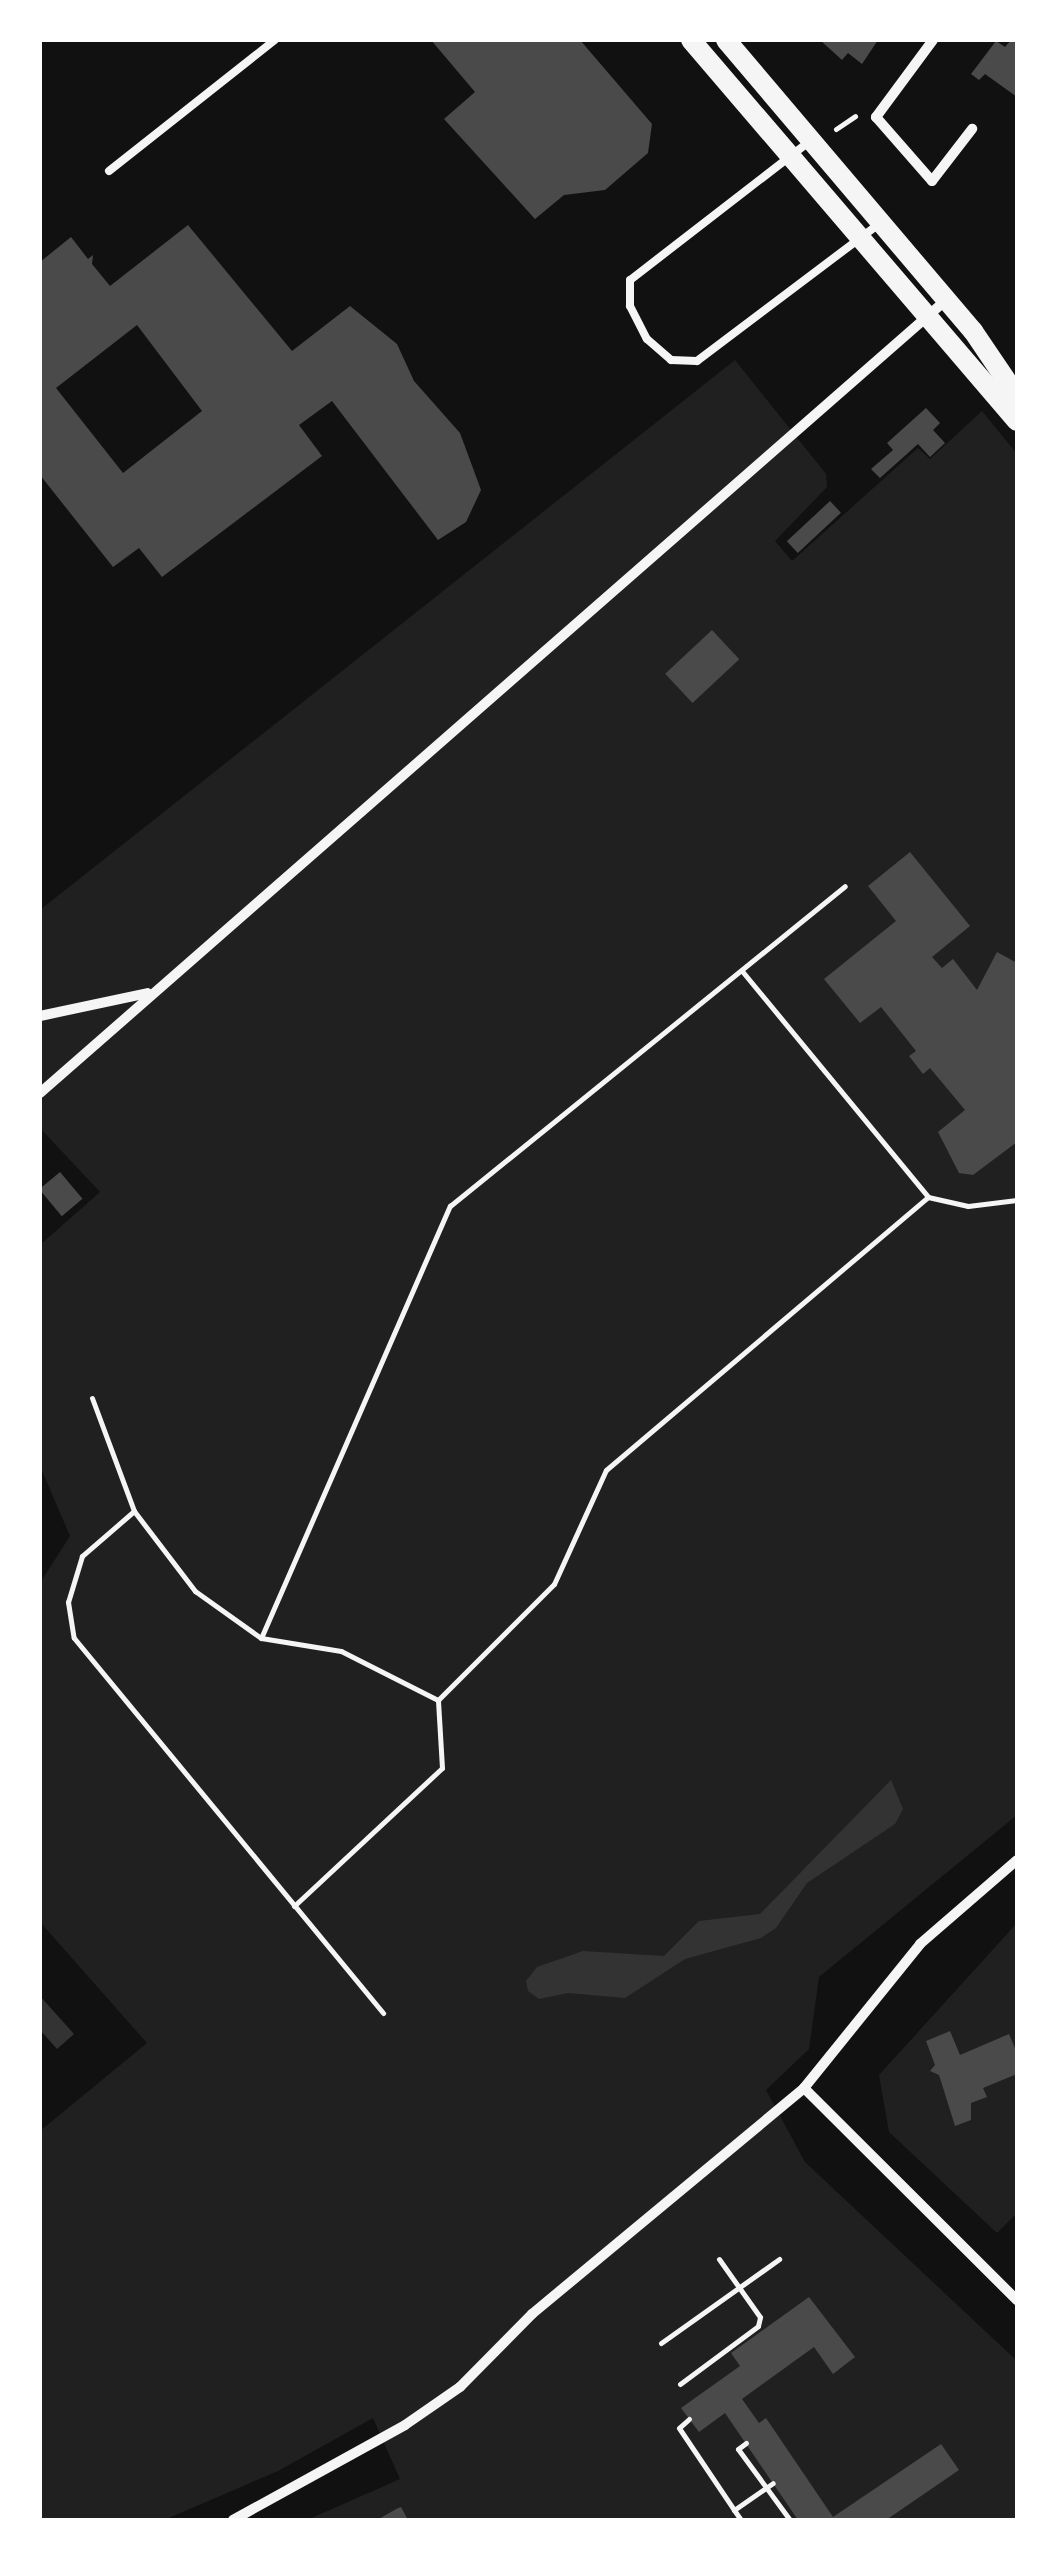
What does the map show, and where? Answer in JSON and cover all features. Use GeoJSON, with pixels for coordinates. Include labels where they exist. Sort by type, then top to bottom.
{"type":"FeatureCollection","features":[{"type":"Feature","properties":{"kind":"main road"},"geometry":{"type":"LineString","coordinates":[[690,40],[1017,422]]}},
{"type":"Feature","properties":{"kind":"main road"},"geometry":{"type":"LineString","coordinates":[[726,40],[820,136],[880,223],[946,299],[1017,396]]}},
{"type":"Feature","properties":{"kind":"street"},"geometry":{"type":"LineString","coordinates":[[933,40],[876,117],[932,180],[972,129]]}},
{"type":"Feature","properties":{"kind":"street"},"geometry":{"type":"LineString","coordinates":[[40,1093],[946,299]]}},
{"type":"Feature","properties":{"kind":"street"},"geometry":{"type":"LineString","coordinates":[[40,1016],[158,989]]}},
{"type":"Feature","properties":{"kind":"street"},"geometry":{"type":"LineString","coordinates":[[234,2520],[436,2406],[546,2303],[804,2088],[920,1944],[1017,1860]]}},
{"type":"Feature","properties":{"kind":"street"},"geometry":{"type":"LineString","coordinates":[[804,2088],[1017,2300]]}},
{"type":"Feature","properties":{"kind":"street"},"geometry":{"type":"LineString","coordinates":[[258,2508],[264,2520]]}},
{"type":"Feature","properties":{"kind":"lane"},"geometry":{"type":"LineString","coordinates":[[109,170],[275,40]]}},
{"type":"Feature","properties":{"kind":"lane"},"geometry":{"type":"LineString","coordinates":[[820,136],[791,154],[630,280],[630,306],[647,339],[671,360],[697,361],[880,223]]}},
{"type":"Feature","properties":{"kind":"path"},"geometry":{"type":"LineString","coordinates":[[820,136],[858,114],[876,117]]}},
{"type":"Feature","properties":{"kind":"path"},"geometry":{"type":"LineString","coordinates":[[261,1638],[450,1206],[846,886]]}},
{"type":"Feature","properties":{"kind":"path"},"geometry":{"type":"LineString","coordinates":[[742,971],[928,1197],[968,1206],[1017,1200]]}},
{"type":"Feature","properties":{"kind":"path"},"geometry":{"type":"LineString","coordinates":[[294,1906],[442,1768],[438,1700],[554,1584],[606,1470],[928,1197]]}},
{"type":"Feature","properties":{"kind":"path"},"geometry":{"type":"LineString","coordinates":[[92,1398],[134,1511],[195,1591],[261,1638],[341,1651],[438,1700]]}},
{"type":"Feature","properties":{"kind":"path"},"geometry":{"type":"LineString","coordinates":[[134,1511],[82,1556],[68,1602],[74,1638],[384,2013]]}},
{"type":"Feature","properties":{"kind":"path"},"geometry":{"type":"LineString","coordinates":[[680,2384],[758,2326],[760,2318],[719,2258]]}},
{"type":"Feature","properties":{"kind":"path"},"geometry":{"type":"LineString","coordinates":[[661,2343],[780,2259]]}},
{"type":"Feature","properties":{"kind":"path"},"geometry":{"type":"LineString","coordinates":[[690,2419],[678,2428],[741,2520]]}},
{"type":"Feature","properties":{"kind":"path"},"geometry":{"type":"LineString","coordinates":[[746,2443],[738,2449],[770,2486],[790,2520]]}},
{"type":"Feature","properties":{"kind":"path"},"geometry":{"type":"LineString","coordinates":[[746,2461],[754,2456]]}},
{"type":"Feature","properties":{"kind":"path"},"geometry":{"type":"LineString","coordinates":[[734,2510],[770,2486]]}},
{"type":"Feature","properties":{"kind":"shaded area"},"geometry":{"type":"Polygon","coordinates":[[[735,360],[826,474],[827,487],[775,541],[792,561],[918,448],[930,459],[982,411],[1017,454],[1017,1815],[819,1977],[809,2049],[766,2090],[805,2162],[1017,2361],[1017,2520],[307,2520],[400,2479],[373,2418],[278,2471],[164,2520],[40,2520],[40,2131],[147,2043],[40,1922],[40,1583],[70,1536],[40,1466],[40,1245],[100,1192],[40,1128],[40,910],[735,360]]]}},
{"type":"Feature","properties":{"kind":"shaded area"},"geometry":{"type":"Polygon","coordinates":[[[891,1780],[903,1809],[895,1824],[807,1883],[776,1928],[761,1938],[685,1959],[625,1998],[568,1993],[539,1999],[528,1991],[526,1981],[537,1967],[583,1951],[664,1956],[699,1921],[760,1914],[891,1780]]]}},
{"type":"Feature","properties":{"kind":"shaded area"},"geometry":{"type":"Polygon","coordinates":[[[1017,1923],[1017,2213],[997,2233],[889,2132],[879,2075],[1017,1923]]]}},
{"type":"Feature","properties":{"kind":"shaded area"},"geometry":{"type":"Polygon","coordinates":[[[40,1996],[74,2034],[57,2049],[40,2030],[40,1996]]]}},
{"type":"Feature","properties":{"kind":"building"},"geometry":{"type":"Polygon","coordinates":[[[431,40],[580,40],[652,124],[648,153],[605,190],[564,195],[535,219],[444,119],[475,92],[431,40]]]}},
{"type":"Feature","properties":{"kind":"building"},"geometry":{"type":"Polygon","coordinates":[[[820,40],[878,40],[862,64],[848,53],[842,60],[820,40]]]}},
{"type":"Feature","properties":{"kind":"building"},"geometry":{"type":"Polygon","coordinates":[[[1011,40],[1017,44],[1017,97],[985,74],[979,80],[971,74],[996,41],[1005,47],[1011,40]]]}},
{"type":"Feature","properties":{"kind":"building"},"geometry":{"type":"Polygon","coordinates":[[[188,225],[292,351],[350,306],[397,344],[414,381],[460,433],[481,490],[466,522],[438,540],[332,401],[299,425],[322,456],[162,577],[139,548],[113,567],[40,475],[40,262],[71,237],[88,259],[93,255],[92,264],[110,286],[188,225]],[[137,325],[56,388],[123,473],[202,411],[137,325]]]}},
{"type":"Feature","properties":{"kind":"building"},"geometry":{"type":"Polygon","coordinates":[[[926,408],[940,423],[933,430],[945,443],[930,457],[918,444],[880,478],[871,469],[893,450],[887,443],[926,408]]]}},
{"type":"Feature","properties":{"kind":"building"},"geometry":{"type":"Polygon","coordinates":[[[830,501],[841,513],[798,553],[787,541],[830,501]]]}},
{"type":"Feature","properties":{"kind":"building"},"geometry":{"type":"Polygon","coordinates":[[[712,630],[739,659],[692,703],[665,674],[712,630]]]}},
{"type":"Feature","properties":{"kind":"building"},"geometry":{"type":"Polygon","coordinates":[[[910,852],[970,926],[932,957],[942,968],[953,959],[977,990],[997,952],[1017,963],[1017,1142],[973,1175],[959,1173],[938,1132],[965,1110],[930,1068],[923,1074],[909,1056],[916,1051],[881,1007],[860,1023],[824,979],[896,921],[868,886],[910,852]]]}},
{"type":"Feature","properties":{"kind":"building"},"geometry":{"type":"Polygon","coordinates":[[[60,1172],[82,1199],[62,1216],[40,1190],[60,1172]]]}},
{"type":"Feature","properties":{"kind":"building"},"geometry":{"type":"Polygon","coordinates":[[[950,2031],[960,2055],[1009,2034],[1017,2053],[1017,2074],[983,2088],[987,2097],[971,2103],[971,2120],[955,2126],[939,2075],[930,2071],[935,2065],[926,2041],[950,2031]]]}},
{"type":"Feature","properties":{"kind":"building"},"geometry":{"type":"Polygon","coordinates":[[[809,2297],[855,2357],[833,2374],[814,2347],[742,2399],[759,2423],[766,2418],[833,2517],[941,2444],[959,2470],[886,2520],[798,2520],[725,2413],[699,2432],[681,2408],[740,2366],[731,2353],[809,2297]]]}},
{"type":"Feature","properties":{"kind":"building"},"geometry":{"type":"Polygon","coordinates":[[[398,2508],[408,2520],[377,2520],[398,2508]]]}}]}
